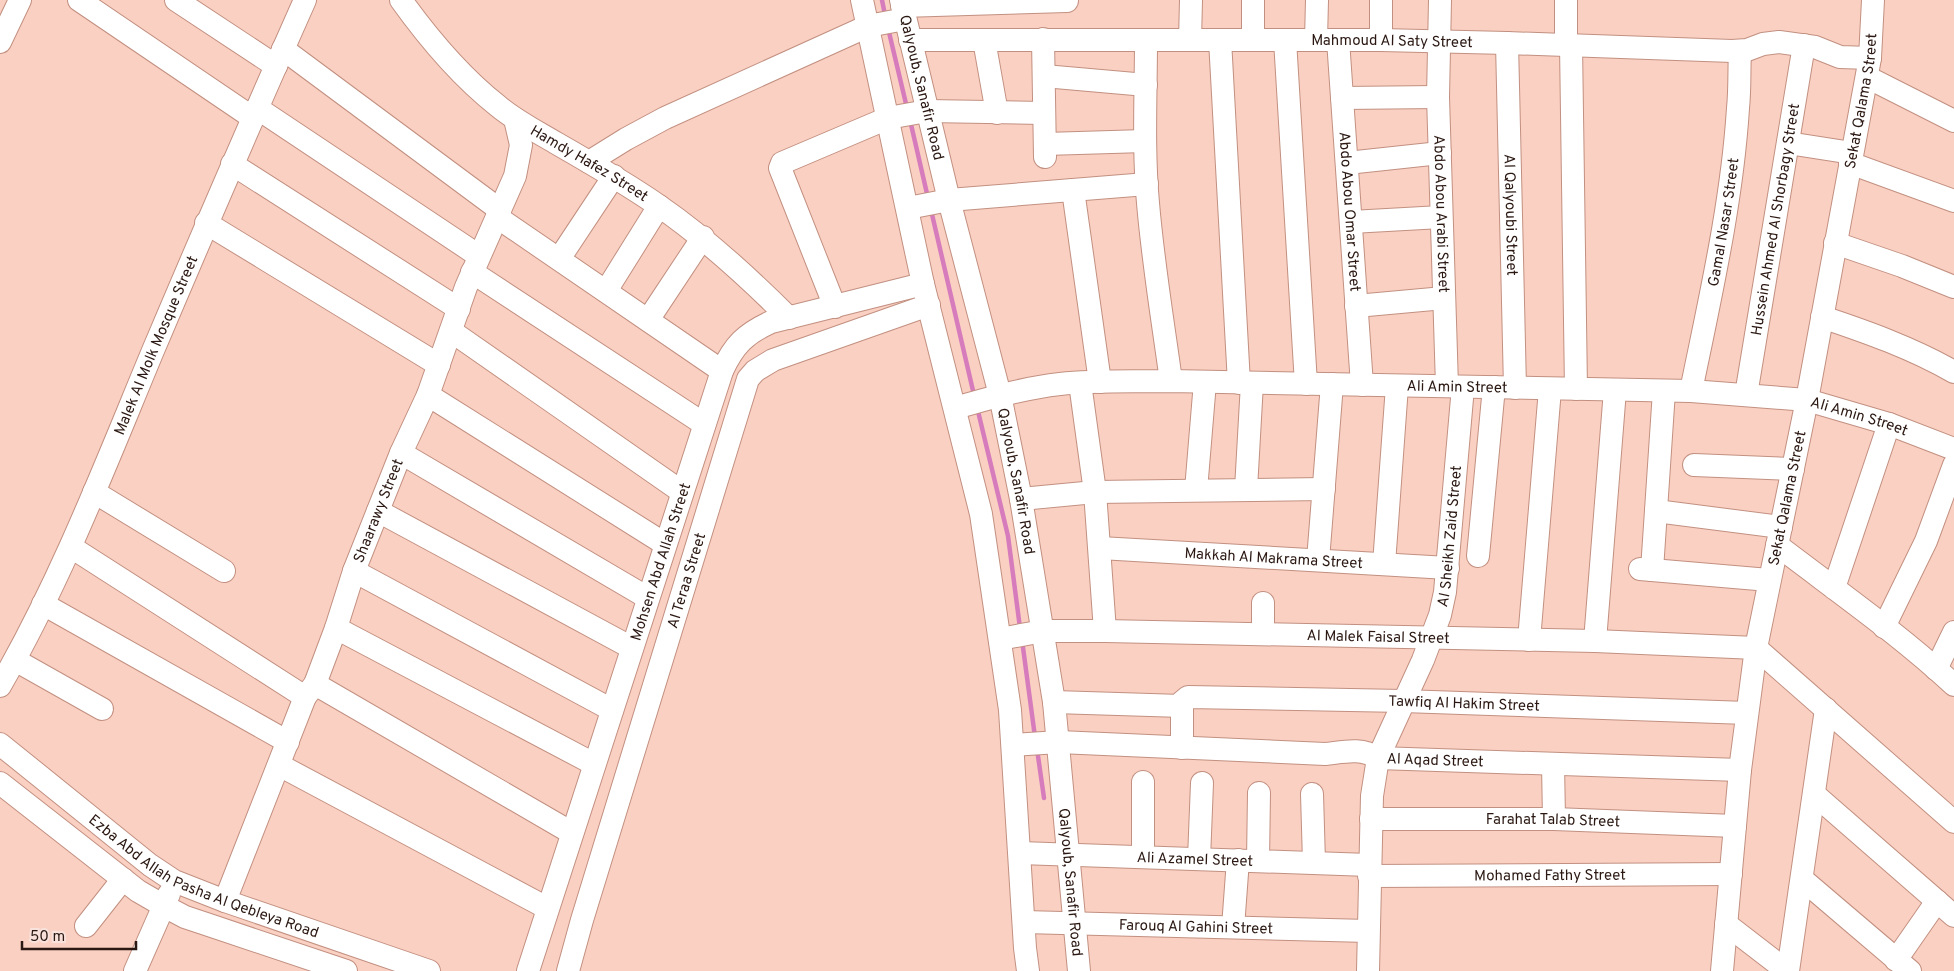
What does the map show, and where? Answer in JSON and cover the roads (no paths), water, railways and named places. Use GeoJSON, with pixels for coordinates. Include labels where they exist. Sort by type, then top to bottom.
{"type":"FeatureCollection","features":[{"type":"Feature","properties":{"kind":"street"},"geometry":{"type":"LineString","coordinates":[[0,42],[20,0]]}},
{"type":"Feature","properties":{"kind":"street"},"geometry":{"type":"LineString","coordinates":[[79,0],[255,113],[476,264],[704,424]]}},
{"type":"Feature","properties":{"kind":"street"},"geometry":{"type":"LineString","coordinates":[[176,0],[280,58],[498,213],[559,259],[722,371]]}},
{"type":"Feature","properties":{"kind":"street","name":"Malek Al Molk Mosque Street"},"geometry":{"type":"LineString","coordinates":[[0,686],[15,660],[71,547],[206,223],[305,0]]}},
{"type":"Feature","properties":{"kind":"street","name":"Hamdy Hafez Street"},"geometry":{"type":"LineString","coordinates":[[401,0],[443,54],[464,77],[498,107],[614,176],[703,237],[789,318]]}},
{"type":"Feature","properties":{"kind":"street"},"geometry":{"type":"LineString","coordinates":[[862,0],[926,295],[981,514],[1010,710],[1028,971]]}},
{"type":"Feature","properties":{"kind":"street"},"geometry":{"type":"LineString","coordinates":[[1190,40],[1191,0]]}},
{"type":"Feature","properties":{"kind":"street"},"geometry":{"type":"LineString","coordinates":[[1253,40],[1254,0]]}},
{"type":"Feature","properties":{"kind":"street"},"geometry":{"type":"LineString","coordinates":[[1316,40],[1317,0]]}},
{"type":"Feature","properties":{"kind":"street"},"geometry":{"type":"LineString","coordinates":[[1380,40],[1381,0]]}},
{"type":"Feature","properties":{"kind":"street","name":"Abdo Abou Arabi Street"},"geometry":{"type":"LineString","coordinates":[[1440,0],[1438,97],[1444,298],[1455,387]]}},
{"type":"Feature","properties":{"kind":"street"},"geometry":{"type":"LineString","coordinates":[[1566,0],[1576,389]]}},
{"type":"Feature","properties":{"kind":"street","name":"Sekat Qalama Street"},"geometry":{"type":"LineString","coordinates":[[1722,971],[1740,770],[1756,648],[1807,400],[1868,67],[1873,0]]}},
{"type":"Feature","properties":{"kind":"street"},"geometry":{"type":"LineString","coordinates":[[589,162],[665,118],[868,26],[952,2],[1067,1]]}},
{"type":"Feature","properties":{"kind":"street","name":"Mahmoud Al Saty Street"},"geometry":{"type":"LineString","coordinates":[[904,16],[984,40],[1380,40],[1740,51],[1772,42],[1815,47],[1868,67]]}},
{"type":"Feature","properties":{"kind":"street","name":"Qalyoub, Sanafir Road"},"geometry":{"type":"LineString","coordinates":[[904,16],[948,200],[1000,395],[1021,500],[1059,742],[1079,971]]}},
{"type":"Feature","properties":{"kind":"street"},"geometry":{"type":"LineString","coordinates":[[1043,39],[1045,150],[1145,141]]}},
{"type":"Feature","properties":{"kind":"street"},"geometry":{"type":"LineString","coordinates":[[984,40],[996,112]]}},
{"type":"Feature","properties":{"kind":"street"},"geometry":{"type":"LineString","coordinates":[[1146,40],[1145,141],[1147,184],[1155,270],[1171,381]]}},
{"type":"Feature","properties":{"kind":"street"},"geometry":{"type":"LineString","coordinates":[[1220,40],[1246,383],[1246,489]]}},
{"type":"Feature","properties":{"kind":"street"},"geometry":{"type":"LineString","coordinates":[[1285,40],[1306,384]]}},
{"type":"Feature","properties":{"kind":"street","name":"Abdo Abou Omar Street"},"geometry":{"type":"LineString","coordinates":[[1338,40],[1362,385]]}},
{"type":"Feature","properties":{"kind":"street","name":"Al Qalyoubi Street"},"geometry":{"type":"LineString","coordinates":[[1478,556],[1504,388],[1507,43]]}},
{"type":"Feature","properties":{"kind":"street","name":"Hussein Ahmed Al Shorbagy Street"},"geometry":{"type":"LineString","coordinates":[[1746,396],[1804,45]]}},
{"type":"Feature","properties":{"kind":"street","name":"Gamal Nasar Street"},"geometry":{"type":"LineString","coordinates":[[1691,391],[1731,178],[1738,109],[1740,51]]}},
{"type":"Feature","properties":{"kind":"street"},"geometry":{"type":"LineString","coordinates":[[1868,67],[1954,121]]}},
{"type":"Feature","properties":{"kind":"street"},"geometry":{"type":"LineString","coordinates":[[1044,76],[1146,85]]}},
{"type":"Feature","properties":{"kind":"street"},"geometry":{"type":"LineString","coordinates":[[1342,98],[1438,97]]}},
{"type":"Feature","properties":{"kind":"street"},"geometry":{"type":"LineString","coordinates":[[835,307],[780,168],[784,161],[888,118],[927,111],[1044,113]]}},
{"type":"Feature","properties":{"kind":"street","name":"Shaarawy Street"},"geometry":{"type":"LineString","coordinates":[[225,901],[288,742],[336,628],[354,571],[378,511],[428,395],[476,264],[515,176],[521,145],[515,118]]}},
{"type":"Feature","properties":{"kind":"street"},"geometry":{"type":"LineString","coordinates":[[1788,143],[1851,158],[1954,201]]}},
{"type":"Feature","properties":{"kind":"street"},"geometry":{"type":"LineString","coordinates":[[1347,163],[1440,153]]}},
{"type":"Feature","properties":{"kind":"street"},"geometry":{"type":"LineString","coordinates":[[232,164],[459,309]]}},
{"type":"Feature","properties":{"kind":"street"},"geometry":{"type":"LineString","coordinates":[[559,259],[614,176]]}},
{"type":"Feature","properties":{"kind":"street"},"geometry":{"type":"LineString","coordinates":[[908,208],[948,200],[1147,184]]}},
{"type":"Feature","properties":{"kind":"street"},"geometry":{"type":"LineString","coordinates":[[1073,190],[1090,383],[1095,492],[1105,631]]}},
{"type":"Feature","properties":{"kind":"street"},"geometry":{"type":"LineString","coordinates":[[606,292],[659,206]]}},
{"type":"Feature","properties":{"kind":"street"},"geometry":{"type":"LineString","coordinates":[[1351,222],[1442,217]]}},
{"type":"Feature","properties":{"kind":"street"},"geometry":{"type":"LineString","coordinates":[[206,223],[439,365]]}},
{"type":"Feature","properties":{"kind":"street"},"geometry":{"type":"LineString","coordinates":[[648,320],[703,237]]}},
{"type":"Feature","properties":{"kind":"street"},"geometry":{"type":"LineString","coordinates":[[1835,243],[1902,266],[1954,287]]}},
{"type":"Feature","properties":{"kind":"street","name":"Mohsen Abd Allah Street"},"geometry":{"type":"LineString","coordinates":[[528,971],[704,424],[729,355],[740,340],[755,329],[771,322],[835,307],[926,295]]}},
{"type":"Feature","properties":{"kind":"street","name":"Al Teraa Street"},"geometry":{"type":"LineString","coordinates":[[568,971],[748,379],[755,371],[773,360],[926,295]]}},
{"type":"Feature","properties":{"kind":"street"},"geometry":{"type":"LineString","coordinates":[[1356,306],[1444,298]]}},
{"type":"Feature","properties":{"kind":"street"},"geometry":{"type":"LineString","coordinates":[[1822,317],[1880,336],[1954,372]]}},
{"type":"Feature","properties":{"kind":"street"},"geometry":{"type":"LineString","coordinates":[[452,331],[682,492]]}},
{"type":"Feature","properties":{"kind":"street","name":"Ali Amin Street"},"geometry":{"type":"LineString","coordinates":[[955,408],[1000,395],[1050,386],[1171,381],[1691,391],[1807,400],[1889,424],[1954,449]]}},
{"type":"Feature","properties":{"kind":"street"},"geometry":{"type":"LineString","coordinates":[[1196,490],[1205,382]]}},
{"type":"Feature","properties":{"kind":"street"},"geometry":{"type":"LineString","coordinates":[[1318,560],[1332,384]]}},
{"type":"Feature","properties":{"kind":"street"},"geometry":{"type":"LineString","coordinates":[[1384,564],[1397,386]]}},
{"type":"Feature","properties":{"kind":"street","name":"Al Sheikh Zaid Street"},"geometry":{"type":"LineString","coordinates":[[1368,971],[1369,871],[1374,773],[1378,758],[1440,615],[1448,568],[1455,387]]}},
{"type":"Feature","properties":{"kind":"street"},"geometry":{"type":"LineString","coordinates":[[1529,640],[1550,389]]}},
{"type":"Feature","properties":{"kind":"street"},"geometry":{"type":"LineString","coordinates":[[1595,641],[1615,390]]}},
{"type":"Feature","properties":{"kind":"street"},"geometry":{"type":"LineString","coordinates":[[1664,391],[1656,511],[1646,569],[1769,580]]}},
{"type":"Feature","properties":{"kind":"street"},"geometry":{"type":"LineString","coordinates":[[428,395],[665,544]]}},
{"type":"Feature","properties":{"kind":"street"},"geometry":{"type":"LineString","coordinates":[[1834,588],[1889,424]]}},
{"type":"Feature","properties":{"kind":"street"},"geometry":{"type":"LineString","coordinates":[[402,453],[648,598]]}},
{"type":"Feature","properties":{"kind":"street"},"geometry":{"type":"LineString","coordinates":[[1694,465],[1793,469]]}},
{"type":"Feature","properties":{"kind":"street"},"geometry":{"type":"LineString","coordinates":[[1884,627],[1926,541],[1954,465]]}},
{"type":"Feature","properties":{"kind":"street"},"geometry":{"type":"LineString","coordinates":[[1021,500],[1095,492],[1324,489]]}},
{"type":"Feature","properties":{"kind":"street"},"geometry":{"type":"LineString","coordinates":[[94,492],[224,571]]}},
{"type":"Feature","properties":{"kind":"street"},"geometry":{"type":"LineString","coordinates":[[378,511],[632,648]]}},
{"type":"Feature","properties":{"kind":"street"},"geometry":{"type":"LineString","coordinates":[[1656,511],[1779,536],[1834,588],[1954,685]]}},
{"type":"Feature","properties":{"kind":"street"},"geometry":{"type":"LineString","coordinates":[[71,547],[310,690],[572,833]]}},
{"type":"Feature","properties":{"kind":"street","name":"Makkah Al Makrama Street"},"geometry":{"type":"LineString","coordinates":[[1100,548],[1448,568]]}},
{"type":"Feature","properties":{"kind":"street"},"geometry":{"type":"LineString","coordinates":[[354,571],[612,710]]}},
{"type":"Feature","properties":{"kind":"street"},"geometry":{"type":"LineString","coordinates":[[43,604],[288,742]]}},
{"type":"Feature","properties":{"kind":"street"},"geometry":{"type":"LineString","coordinates":[[1263,604],[1264,634]]}},
{"type":"Feature","properties":{"kind":"street"},"geometry":{"type":"LineString","coordinates":[[336,628],[594,764]]}},
{"type":"Feature","properties":{"kind":"street","name":"Al Malek Faisal Street"},"geometry":{"type":"LineString","coordinates":[[1000,639],[1043,631],[1105,631],[1595,641],[1756,648]]}},
{"type":"Feature","properties":{"kind":"street"},"geometry":{"type":"LineString","coordinates":[[1936,669],[1954,632]]}},
{"type":"Feature","properties":{"kind":"street"},"geometry":{"type":"LineString","coordinates":[[1756,648],[1826,710],[1950,809]]}},
{"type":"Feature","properties":{"kind":"street"},"geometry":{"type":"LineString","coordinates":[[15,660],[102,709]]}},
{"type":"Feature","properties":{"kind":"street","name":"Tawfiq Al Hakim Street"},"geometry":{"type":"LineString","coordinates":[[1054,702],[1182,704],[1188,697],[1403,701],[1747,712]]}},
{"type":"Feature","properties":{"kind":"street"},"geometry":{"type":"LineString","coordinates":[[1182,704],[1182,748]]}},
{"type":"Feature","properties":{"kind":"street"},"geometry":{"type":"LineString","coordinates":[[1726,924],[1787,971],[1826,710]]}},
{"type":"Feature","properties":{"kind":"street","name":"Al Aqad Street"},"geometry":{"type":"LineString","coordinates":[[1013,746],[1059,742],[1325,754],[1356,750],[1364,751],[1378,758],[1740,770]]}},
{"type":"Feature","properties":{"kind":"street","name":"Ezba Abd Allah Pasha Al Qebleya Road"},"geometry":{"type":"LineString","coordinates":[[0,744],[150,865],[174,881],[225,901],[429,971]]}},
{"type":"Feature","properties":{"kind":"street"},"geometry":{"type":"LineString","coordinates":[[1553,764],[1554,819]]}},
{"type":"Feature","properties":{"kind":"street"},"geometry":{"type":"LineString","coordinates":[[279,765],[547,908]]}},
{"type":"Feature","properties":{"kind":"street"},"geometry":{"type":"LineString","coordinates":[[1143,782],[1143,857]]}},
{"type":"Feature","properties":{"kind":"street"},"geometry":{"type":"LineString","coordinates":[[0,783],[123,879],[164,906],[185,917],[346,971]]}},
{"type":"Feature","properties":{"kind":"street"},"geometry":{"type":"LineString","coordinates":[[1199,858],[1202,783]]}},
{"type":"Feature","properties":{"kind":"street"},"geometry":{"type":"LineString","coordinates":[[1233,927],[1248,860],[1259,793]]}},
{"type":"Feature","properties":{"kind":"street"},"geometry":{"type":"LineString","coordinates":[[1312,794],[1314,862]]}},
{"type":"Feature","properties":{"kind":"street"},"geometry":{"type":"LineString","coordinates":[[1814,794],[1954,916]]}},
{"type":"Feature","properties":{"kind":"street","name":"Farahat Talab Street"},"geometry":{"type":"LineString","coordinates":[[1371,819],[1554,819],[1735,826]]}},
{"type":"Feature","properties":{"kind":"street","name":"Ali Azamel Street"},"geometry":{"type":"LineString","coordinates":[[1020,853],[1314,862],[1369,871]]}},
{"type":"Feature","properties":{"kind":"street","name":"Mohamed Fathy Street"},"geometry":{"type":"LineString","coordinates":[[1369,871],[1731,874]]}},
{"type":"Feature","properties":{"kind":"street"},"geometry":{"type":"LineString","coordinates":[[86,926],[123,879]]}},
{"type":"Feature","properties":{"kind":"street"},"geometry":{"type":"LineString","coordinates":[[1802,879],[1903,965],[1937,901]]}},
{"type":"Feature","properties":{"kind":"street"},"geometry":{"type":"LineString","coordinates":[[135,971],[174,881]]}},
{"type":"Feature","properties":{"kind":"street","name":"Farouq Al Gahini Street"},"geometry":{"type":"LineString","coordinates":[[1024,922],[1368,931]]}},
{"type":"Feature","properties":{"kind":"waterway"},"geometry":{"type":"LineString","coordinates":[[882,0],[885,15]]}},
{"type":"Feature","properties":{"kind":"waterway"},"geometry":{"type":"LineString","coordinates":[[888,28],[907,108]]}},
{"type":"Feature","properties":{"kind":"waterway"},"geometry":{"type":"LineString","coordinates":[[910,120],[928,198]]}},
{"type":"Feature","properties":{"kind":"waterway"},"geometry":{"type":"LineString","coordinates":[[931,210],[974,395]]}},
{"type":"Feature","properties":{"kind":"waterway"},"geometry":{"type":"LineString","coordinates":[[977,407],[1008,536],[1020,628]]}},
{"type":"Feature","properties":{"kind":"waterway"},"geometry":{"type":"LineString","coordinates":[[1022,640],[1035,737]]}},
{"type":"Feature","properties":{"kind":"waterway"},"geometry":{"type":"LineString","coordinates":[[1037,749],[1044,798]]}}]}
